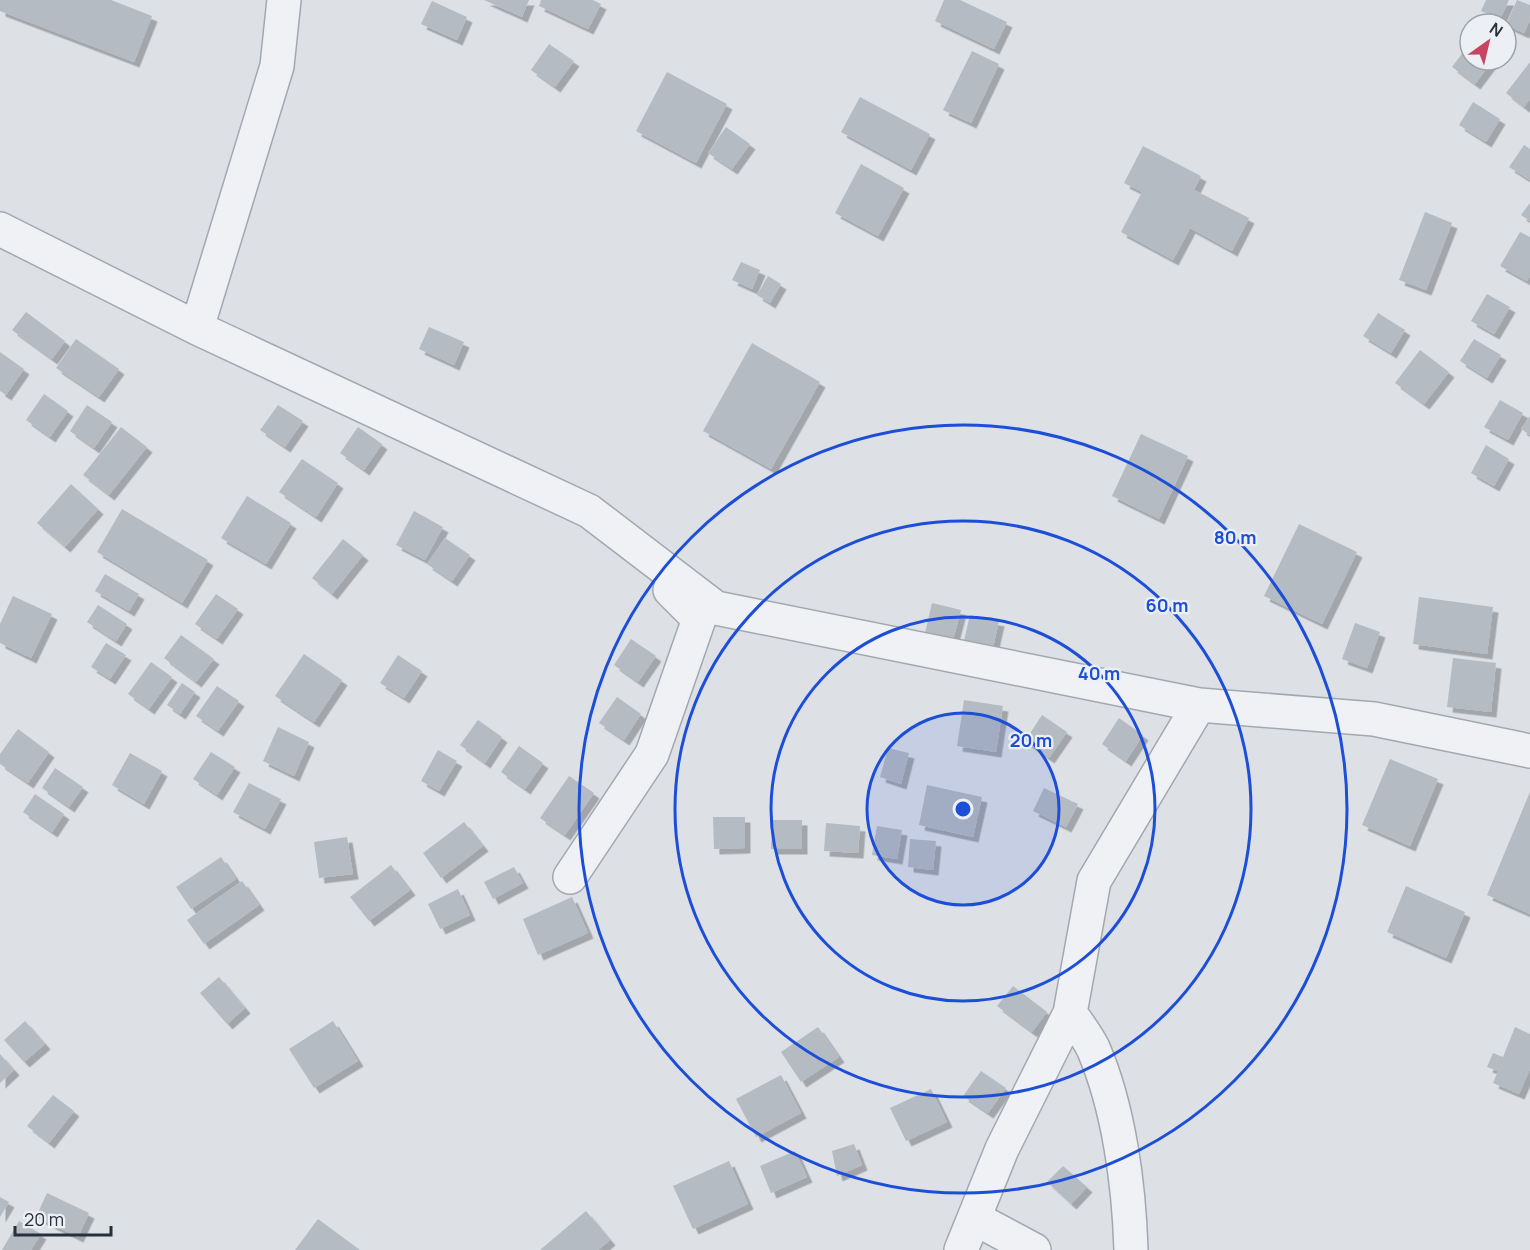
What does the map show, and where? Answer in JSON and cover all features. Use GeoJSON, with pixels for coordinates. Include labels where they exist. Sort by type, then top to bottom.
{"type":"FeatureCollection","features":[{"type":"Feature","properties":{"kind":"street"},"geometry":{"type":"LineString","coordinates":[[197,328],[277,66],[284,0]]}},
{"type":"Feature","properties":{"kind":"street"},"geometry":{"type":"LineString","coordinates":[[0,229],[197,328],[590,511],[716,608],[1199,705],[1374,719],[1530,751]]}},
{"type":"Feature","properties":{"kind":"street"},"geometry":{"type":"LineString","coordinates":[[570,877],[652,754],[699,619],[590,511]]}},
{"type":"Feature","properties":{"kind":"street"},"geometry":{"type":"LineString","coordinates":[[961,1250],[1002,1149],[1070,1013],[1094,881],[1199,705]]}},
{"type":"Feature","properties":{"kind":"street"},"geometry":{"type":"LineString","coordinates":[[1070,1013],[1092,1047],[1110,1099],[1129,1196],[1131,1250]]}},
{"type":"Feature","properties":{"kind":"street"},"geometry":{"type":"LineString","coordinates":[[974,1218],[1034,1250]]}},
{"type":"Feature","properties":{"kind":"building"},"geometry":{"type":"Polygon","coordinates":[[[0,0],[111,0],[152,16],[134,62],[0,11],[0,0]]]}},
{"type":"Feature","properties":{"kind":"building"},"geometry":{"type":"Polygon","coordinates":[[[484,0],[529,0],[522,17],[484,0]]]}},
{"type":"Feature","properties":{"kind":"building"},"geometry":{"type":"Polygon","coordinates":[[[541,0],[593,0],[601,4],[588,29],[539,6],[541,0]]]}},
{"type":"Feature","properties":{"kind":"building"},"geometry":{"type":"Polygon","coordinates":[[[944,0],[960,0],[1007,22],[994,49],[935,21],[944,0]]]}},
{"type":"Feature","properties":{"kind":"building"},"geometry":{"type":"Polygon","coordinates":[[[1486,0],[1509,0],[1503,12],[1481,11],[1486,0]]]}},
{"type":"Feature","properties":{"kind":"building"},"geometry":{"type":"Polygon","coordinates":[[[1517,0],[1530,5],[1530,20],[1524,33],[1518,30],[1518,12],[1512,12],[1517,0]]]}},
{"type":"Feature","properties":{"kind":"building"},"geometry":{"type":"Polygon","coordinates":[[[432,1],[467,17],[457,40],[421,24],[432,1]]]}},
{"type":"Feature","properties":{"kind":"building"},"geometry":{"type":"Polygon","coordinates":[[[549,44],[574,61],[555,87],[531,70],[549,44]]]}},
{"type":"Feature","properties":{"kind":"building"},"geometry":{"type":"Polygon","coordinates":[[[972,51],[999,64],[971,123],[943,110],[972,51]]]}},
{"type":"Feature","properties":{"kind":"building"},"geometry":{"type":"Polygon","coordinates":[[[1458,59],[1458,71],[1452,67],[1458,59]]]}},
{"type":"Feature","properties":{"kind":"building"},"geometry":{"type":"Polygon","coordinates":[[[1530,62],[1530,99],[1524,107],[1506,93],[1530,62]]]}},
{"type":"Feature","properties":{"kind":"building"},"geometry":{"type":"Polygon","coordinates":[[[667,72],[727,104],[696,163],[636,131],[667,72]]]}},
{"type":"Feature","properties":{"kind":"building"},"geometry":{"type":"Polygon","coordinates":[[[1459,72],[1484,72],[1475,84],[1459,72]]]}},
{"type":"Feature","properties":{"kind":"building"},"geometry":{"type":"Polygon","coordinates":[[[860,97],[930,134],[911,170],[841,132],[860,97]]]}},
{"type":"Feature","properties":{"kind":"building"},"geometry":{"type":"Polygon","coordinates":[[[1473,102],[1500,119],[1486,142],[1459,125],[1473,102]]]}},
{"type":"Feature","properties":{"kind":"building"},"geometry":{"type":"Polygon","coordinates":[[[726,127],[750,144],[732,169],[708,153],[726,127]]]}},
{"type":"Feature","properties":{"kind":"building"},"geometry":{"type":"Polygon","coordinates":[[[1524,145],[1530,149],[1530,180],[1509,167],[1524,145]]]}},
{"type":"Feature","properties":{"kind":"building"},"geometry":{"type":"Polygon","coordinates":[[[1143,146],[1201,176],[1194,190],[1249,218],[1232,251],[1190,228],[1173,260],[1121,232],[1142,192],[1124,183],[1143,146]]]}},
{"type":"Feature","properties":{"kind":"building"},"geometry":{"type":"Polygon","coordinates":[[[861,164],[904,188],[878,236],[835,213],[861,164]]]}},
{"type":"Feature","properties":{"kind":"building"},"geometry":{"type":"Polygon","coordinates":[[[1530,203],[1530,221],[1521,215],[1530,203]]]}},
{"type":"Feature","properties":{"kind":"building"},"geometry":{"type":"Polygon","coordinates":[[[1425,212],[1452,223],[1426,290],[1399,280],[1425,212]]]}},
{"type":"Feature","properties":{"kind":"building"},"geometry":{"type":"Polygon","coordinates":[[[1520,232],[1530,237],[1530,276],[1527,281],[1500,266],[1520,232]]]}},
{"type":"Feature","properties":{"kind":"building"},"geometry":{"type":"Polygon","coordinates":[[[741,262],[760,270],[752,289],[732,280],[741,262]]]}},
{"type":"Feature","properties":{"kind":"building"},"geometry":{"type":"Polygon","coordinates":[[[768,276],[781,284],[770,303],[757,295],[768,276]]]}},
{"type":"Feature","properties":{"kind":"building"},"geometry":{"type":"Polygon","coordinates":[[[1487,294],[1510,307],[1494,334],[1471,321],[1487,294]]]}},
{"type":"Feature","properties":{"kind":"building"},"geometry":{"type":"Polygon","coordinates":[[[26,312],[65,341],[52,359],[12,330],[26,312]]]}},
{"type":"Feature","properties":{"kind":"building"},"geometry":{"type":"Polygon","coordinates":[[[1378,313],[1405,330],[1391,353],[1363,336],[1378,313]]]}},
{"type":"Feature","properties":{"kind":"building"},"geometry":{"type":"Polygon","coordinates":[[[429,327],[464,342],[454,365],[419,349],[429,327]]]}},
{"type":"Feature","properties":{"kind":"building"},"geometry":{"type":"Polygon","coordinates":[[[76,339],[119,369],[99,397],[56,368],[76,339]]]}},
{"type":"Feature","properties":{"kind":"building"},"geometry":{"type":"Polygon","coordinates":[[[1474,339],[1501,355],[1487,378],[1460,361],[1474,339]]]}},
{"type":"Feature","properties":{"kind":"building"},"geometry":{"type":"Polygon","coordinates":[[[752,343],[820,382],[771,469],[703,431],[752,343]]]}},
{"type":"Feature","properties":{"kind":"building"},"geometry":{"type":"Polygon","coordinates":[[[1420,350],[1449,372],[1424,404],[1395,383],[1420,350]]]}},
{"type":"Feature","properties":{"kind":"building"},"geometry":{"type":"Polygon","coordinates":[[[0,352],[24,369],[6,395],[0,391],[0,352]]]}},
{"type":"Feature","properties":{"kind":"building"},"geometry":{"type":"Polygon","coordinates":[[[44,394],[68,411],[50,437],[26,420],[44,394]]]}},
{"type":"Feature","properties":{"kind":"building"},"geometry":{"type":"Polygon","coordinates":[[[1500,400],[1523,413],[1508,440],[1484,427],[1500,400]]]}},
{"type":"Feature","properties":{"kind":"building"},"geometry":{"type":"Polygon","coordinates":[[[87,405],[112,422],[94,448],[70,431],[87,405]]]}},
{"type":"Feature","properties":{"kind":"building"},"geometry":{"type":"Polygon","coordinates":[[[278,405],[303,421],[285,447],[260,430],[278,405]]]}},
{"type":"Feature","properties":{"kind":"building"},"geometry":{"type":"Polygon","coordinates":[[[1530,416],[1530,435],[1521,429],[1530,416]]]}},
{"type":"Feature","properties":{"kind":"building"},"geometry":{"type":"Polygon","coordinates":[[[121,427],[147,447],[109,495],[83,475],[121,427]]]}},
{"type":"Feature","properties":{"kind":"building"},"geometry":{"type":"Polygon","coordinates":[[[358,427],[382,444],[364,470],[340,453],[358,427]]]}},
{"type":"Feature","properties":{"kind":"building"},"geometry":{"type":"Polygon","coordinates":[[[1141,434],[1188,456],[1159,519],[1112,496],[1141,434]]]}},
{"type":"Feature","properties":{"kind":"building"},"geometry":{"type":"Polygon","coordinates":[[[1486,445],[1509,459],[1494,486],[1471,473],[1486,445]]]}},
{"type":"Feature","properties":{"kind":"building"},"geometry":{"type":"Polygon","coordinates":[[[302,459],[338,483],[316,517],[279,492],[302,459]]]}},
{"type":"Feature","properties":{"kind":"building"},"geometry":{"type":"Polygon","coordinates":[[[71,484],[98,509],[65,547],[37,523],[71,484]]]}},
{"type":"Feature","properties":{"kind":"building"},"geometry":{"type":"Polygon","coordinates":[[[247,496],[291,523],[266,564],[221,538],[247,496]]]}},
{"type":"Feature","properties":{"kind":"building"},"geometry":{"type":"Polygon","coordinates":[[[122,509],[208,560],[182,603],[97,552],[122,509]]]}},
{"type":"Feature","properties":{"kind":"building"},"geometry":{"type":"Polygon","coordinates":[[[414,511],[443,527],[425,560],[396,545],[414,511]]]}},
{"type":"Feature","properties":{"kind":"building"},"geometry":{"type":"Polygon","coordinates":[[[1299,524],[1357,552],[1322,624],[1264,596],[1299,524]]]}},
{"type":"Feature","properties":{"kind":"building"},"geometry":{"type":"Polygon","coordinates":[[[445,538],[470,555],[452,581],[427,564],[445,538]]]}},
{"type":"Feature","properties":{"kind":"building"},"geometry":{"type":"Polygon","coordinates":[[[343,539],[363,555],[332,594],[312,578],[343,539]]]}},
{"type":"Feature","properties":{"kind":"building"},"geometry":{"type":"Polygon","coordinates":[[[105,574],[139,594],[129,611],[95,591],[105,574]]]}},
{"type":"Feature","properties":{"kind":"building"},"geometry":{"type":"Polygon","coordinates":[[[216,594],[238,609],[217,639],[195,624],[216,594]]]}},
{"type":"Feature","properties":{"kind":"building"},"geometry":{"type":"Polygon","coordinates":[[[13,596],[52,614],[31,658],[0,643],[0,624],[13,596]]]}},
{"type":"Feature","properties":{"kind":"building"},"geometry":{"type":"Polygon","coordinates":[[[1419,597],[1493,607],[1487,654],[1413,644],[1419,597]]]}},
{"type":"Feature","properties":{"kind":"building"},"geometry":{"type":"Polygon","coordinates":[[[932,603],[961,610],[953,640],[925,633],[932,603]]]}},
{"type":"Feature","properties":{"kind":"building"},"geometry":{"type":"Polygon","coordinates":[[[98,605],[127,624],[116,641],[87,622],[98,605]]]}},
{"type":"Feature","properties":{"kind":"building"},"geometry":{"type":"Polygon","coordinates":[[[970,615],[999,621],[992,652],[963,645],[970,615]]]}},
{"type":"Feature","properties":{"kind":"building"},"geometry":{"type":"Polygon","coordinates":[[[1355,623],[1380,632],[1367,668],[1342,659],[1355,623]]]}},
{"type":"Feature","properties":{"kind":"building"},"geometry":{"type":"Polygon","coordinates":[[[181,635],[214,659],[196,682],[164,658],[181,635]]]}},
{"type":"Feature","properties":{"kind":"building"},"geometry":{"type":"Polygon","coordinates":[[[631,639],[656,656],[638,682],[614,665],[631,639]]]}},
{"type":"Feature","properties":{"kind":"building"},"geometry":{"type":"Polygon","coordinates":[[[106,643],[126,655],[110,679],[91,667],[106,643]]]}},
{"type":"Feature","properties":{"kind":"building"},"geometry":{"type":"Polygon","coordinates":[[[304,654],[342,680],[314,722],[275,696],[304,654]]]}},
{"type":"Feature","properties":{"kind":"building"},"geometry":{"type":"Polygon","coordinates":[[[398,655],[422,671],[404,698],[380,683],[398,655]]]}},
{"type":"Feature","properties":{"kind":"building"},"geometry":{"type":"Polygon","coordinates":[[[1453,658],[1496,663],[1491,712],[1447,707],[1453,658]]]}},
{"type":"Feature","properties":{"kind":"building"},"geometry":{"type":"Polygon","coordinates":[[[151,662],[172,677],[149,709],[128,694],[151,662]]]}},
{"type":"Feature","properties":{"kind":"building"},"geometry":{"type":"Polygon","coordinates":[[[182,683],[195,692],[180,714],[167,705],[182,683]]]}},
{"type":"Feature","properties":{"kind":"building"},"geometry":{"type":"Polygon","coordinates":[[[217,686],[239,701],[218,731],[196,716],[217,686]]]}},
{"type":"Feature","properties":{"kind":"building"},"geometry":{"type":"Polygon","coordinates":[[[617,697],[641,714],[624,740],[599,723],[617,697]]]}},
{"type":"Feature","properties":{"kind":"building"},"geometry":{"type":"Polygon","coordinates":[[[964,700],[1003,706],[996,752],[957,746],[964,700]]]}},
{"type":"Feature","properties":{"kind":"building"},"geometry":{"type":"Polygon","coordinates":[[[1042,715],[1067,732],[1049,758],[1025,741],[1042,715]]]}},
{"type":"Feature","properties":{"kind":"building"},"geometry":{"type":"Polygon","coordinates":[[[1119,718],[1143,735],[1126,761],[1102,744],[1119,718]]]}},
{"type":"Feature","properties":{"kind":"building"},"geometry":{"type":"Polygon","coordinates":[[[478,720],[502,737],[485,763],[460,745],[478,720]]]}},
{"type":"Feature","properties":{"kind":"building"},"geometry":{"type":"Polygon","coordinates":[[[278,727],[309,742],[294,776],[263,761],[278,727]]]}},
{"type":"Feature","properties":{"kind":"building"},"geometry":{"type":"Polygon","coordinates":[[[18,729],[49,752],[28,783],[0,764],[0,754],[18,729]]]}},
{"type":"Feature","properties":{"kind":"building"},"geometry":{"type":"Polygon","coordinates":[[[519,746],[543,763],[525,789],[501,772],[519,746]]]}},
{"type":"Feature","properties":{"kind":"building"},"geometry":{"type":"Polygon","coordinates":[[[888,748],[909,753],[901,784],[880,777],[888,748]]]}},
{"type":"Feature","properties":{"kind":"building"},"geometry":{"type":"Polygon","coordinates":[[[438,750],[457,761],[439,791],[421,781],[438,750]]]}},
{"type":"Feature","properties":{"kind":"building"},"geometry":{"type":"Polygon","coordinates":[[[211,752],[235,767],[217,795],[193,779],[211,752]]]}},
{"type":"Feature","properties":{"kind":"building"},"geometry":{"type":"Polygon","coordinates":[[[130,753],[162,771],[144,804],[112,785],[130,753]]]}},
{"type":"Feature","properties":{"kind":"building"},"geometry":{"type":"Polygon","coordinates":[[[1390,759],[1438,779],[1410,846],[1362,825],[1390,759]]]}},
{"type":"Feature","properties":{"kind":"building"},"geometry":{"type":"Polygon","coordinates":[[[55,768],[83,787],[69,807],[42,788],[55,768]]]}},
{"type":"Feature","properties":{"kind":"building"},"geometry":{"type":"Polygon","coordinates":[[[569,776],[594,793],[565,835],[540,818],[569,776]]]}},
{"type":"Feature","properties":{"kind":"building"},"geometry":{"type":"Polygon","coordinates":[[[249,783],[281,799],[265,829],[233,812],[249,783]]]}},
{"type":"Feature","properties":{"kind":"building"},"geometry":{"type":"Polygon","coordinates":[[[927,785],[982,797],[973,837],[919,825],[927,785]]]}},
{"type":"Feature","properties":{"kind":"building"},"geometry":{"type":"Polygon","coordinates":[[[1044,788],[1078,804],[1066,827],[1033,811],[1044,788]]]}},
{"type":"Feature","properties":{"kind":"building"},"geometry":{"type":"Polygon","coordinates":[[[1530,792],[1530,914],[1487,895],[1530,792]]]}},
{"type":"Feature","properties":{"kind":"building"},"geometry":{"type":"Polygon","coordinates":[[[35,794],[64,814],[52,832],[23,812],[35,794]]]}},
{"type":"Feature","properties":{"kind":"building"},"geometry":{"type":"Polygon","coordinates":[[[713,817],[745,817],[745,848],[714,849],[713,817]]]}},
{"type":"Feature","properties":{"kind":"building"},"geometry":{"type":"Polygon","coordinates":[[[772,820],[802,820],[802,849],[771,849],[772,820]]]}},
{"type":"Feature","properties":{"kind":"building"},"geometry":{"type":"Polygon","coordinates":[[[464,822],[483,846],[441,878],[423,853],[464,822]]]}},
{"type":"Feature","properties":{"kind":"building"},"geometry":{"type":"Polygon","coordinates":[[[826,823],[860,826],[858,853],[824,851],[826,823]]]}},
{"type":"Feature","properties":{"kind":"building"},"geometry":{"type":"Polygon","coordinates":[[[877,826],[902,830],[897,859],[872,855],[877,826]]]}},
{"type":"Feature","properties":{"kind":"building"},"geometry":{"type":"Polygon","coordinates":[[[347,837],[353,874],[319,878],[314,842],[347,837]]]}},
{"type":"Feature","properties":{"kind":"building"},"geometry":{"type":"Polygon","coordinates":[[[910,839],[936,841],[933,870],[908,867],[910,839]]]}},
{"type":"Feature","properties":{"kind":"building"},"geometry":{"type":"Polygon","coordinates":[[[221,857],[236,879],[191,909],[176,887],[221,857]]]}},
{"type":"Feature","properties":{"kind":"building"},"geometry":{"type":"Polygon","coordinates":[[[391,865],[410,890],[369,921],[350,897],[391,865]]]}},
{"type":"Feature","properties":{"kind":"building"},"geometry":{"type":"Polygon","coordinates":[[[514,867],[523,883],[493,899],[484,882],[514,867]]]}},
{"type":"Feature","properties":{"kind":"building"},"geometry":{"type":"Polygon","coordinates":[[[242,881],[259,905],[204,944],[187,920],[242,881]]]}},
{"type":"Feature","properties":{"kind":"building"},"geometry":{"type":"Polygon","coordinates":[[[1406,886],[1465,912],[1446,958],[1387,932],[1406,886]]]}},
{"type":"Feature","properties":{"kind":"building"},"geometry":{"type":"Polygon","coordinates":[[[458,889],[470,915],[440,929],[428,904],[458,889]]]}},
{"type":"Feature","properties":{"kind":"building"},"geometry":{"type":"Polygon","coordinates":[[[572,897],[588,933],[538,955],[523,919],[572,897]]]}},
{"type":"Feature","properties":{"kind":"building"},"geometry":{"type":"Polygon","coordinates":[[[219,977],[245,1008],[227,1024],[200,993],[219,977]]]}},
{"type":"Feature","properties":{"kind":"building"},"geometry":{"type":"Polygon","coordinates":[[[1013,986],[1047,1012],[1032,1032],[997,1006],[1013,986]]]}},
{"type":"Feature","properties":{"kind":"building"},"geometry":{"type":"Polygon","coordinates":[[[25,1021],[45,1044],[24,1062],[4,1040],[25,1021]]]}},
{"type":"Feature","properties":{"kind":"building"},"geometry":{"type":"Polygon","coordinates":[[[333,1021],[358,1061],[314,1088],[289,1049],[333,1021]]]}},
{"type":"Feature","properties":{"kind":"building"},"geometry":{"type":"Polygon","coordinates":[[[818,1027],[839,1057],[801,1082],[781,1052],[818,1027]]]}},
{"type":"Feature","properties":{"kind":"building"},"geometry":{"type":"Polygon","coordinates":[[[1515,1027],[1530,1034],[1530,1069],[1519,1094],[1493,1083],[1498,1071],[1487,1067],[1493,1053],[1503,1057],[1515,1027]]]}},
{"type":"Feature","properties":{"kind":"building"},"geometry":{"type":"Polygon","coordinates":[[[0,1054],[14,1070],[0,1083],[0,1054]]]}},
{"type":"Feature","properties":{"kind":"building"},"geometry":{"type":"Polygon","coordinates":[[[981,1071],[1006,1088],[988,1113],[963,1096],[981,1071]]]}},
{"type":"Feature","properties":{"kind":"building"},"geometry":{"type":"Polygon","coordinates":[[[781,1075],[801,1113],[756,1137],[736,1099],[781,1075]]]}},
{"type":"Feature","properties":{"kind":"building"},"geometry":{"type":"Polygon","coordinates":[[[931,1089],[947,1122],[906,1141],[890,1108],[931,1089]]]}},
{"type":"Feature","properties":{"kind":"building"},"geometry":{"type":"Polygon","coordinates":[[[53,1095],[74,1111],[49,1143],[27,1126],[53,1095]]]}},
{"type":"Feature","properties":{"kind":"building"},"geometry":{"type":"Polygon","coordinates":[[[854,1144],[862,1165],[837,1176],[832,1151],[854,1144]]]}},
{"type":"Feature","properties":{"kind":"building"},"geometry":{"type":"Polygon","coordinates":[[[795,1151],[807,1177],[771,1193],[760,1166],[795,1151]]]}},
{"type":"Feature","properties":{"kind":"building"},"geometry":{"type":"Polygon","coordinates":[[[729,1161],[748,1204],[693,1229],[673,1186],[729,1161]]]}},
{"type":"Feature","properties":{"kind":"building"},"geometry":{"type":"Polygon","coordinates":[[[1063,1166],[1087,1187],[1071,1204],[1047,1182],[1063,1166]]]}},
{"type":"Feature","properties":{"kind":"building"},"geometry":{"type":"Polygon","coordinates":[[[47,1193],[89,1213],[78,1237],[36,1217],[47,1193]]]}},
{"type":"Feature","properties":{"kind":"building"},"geometry":{"type":"Polygon","coordinates":[[[0,1197],[9,1202],[0,1217],[0,1197]]]}},
{"type":"Feature","properties":{"kind":"building"},"geometry":{"type":"Polygon","coordinates":[[[586,1211],[610,1240],[598,1250],[540,1250],[586,1211]]]}},
{"type":"Feature","properties":{"kind":"building"},"geometry":{"type":"Polygon","coordinates":[[[318,1219],[360,1250],[295,1250],[318,1219]]]}},
{"type":"Feature","properties":{"kind":"building"},"geometry":{"type":"Polygon","coordinates":[[[19,1221],[41,1234],[31,1250],[2,1250],[19,1221]]]}}]}
